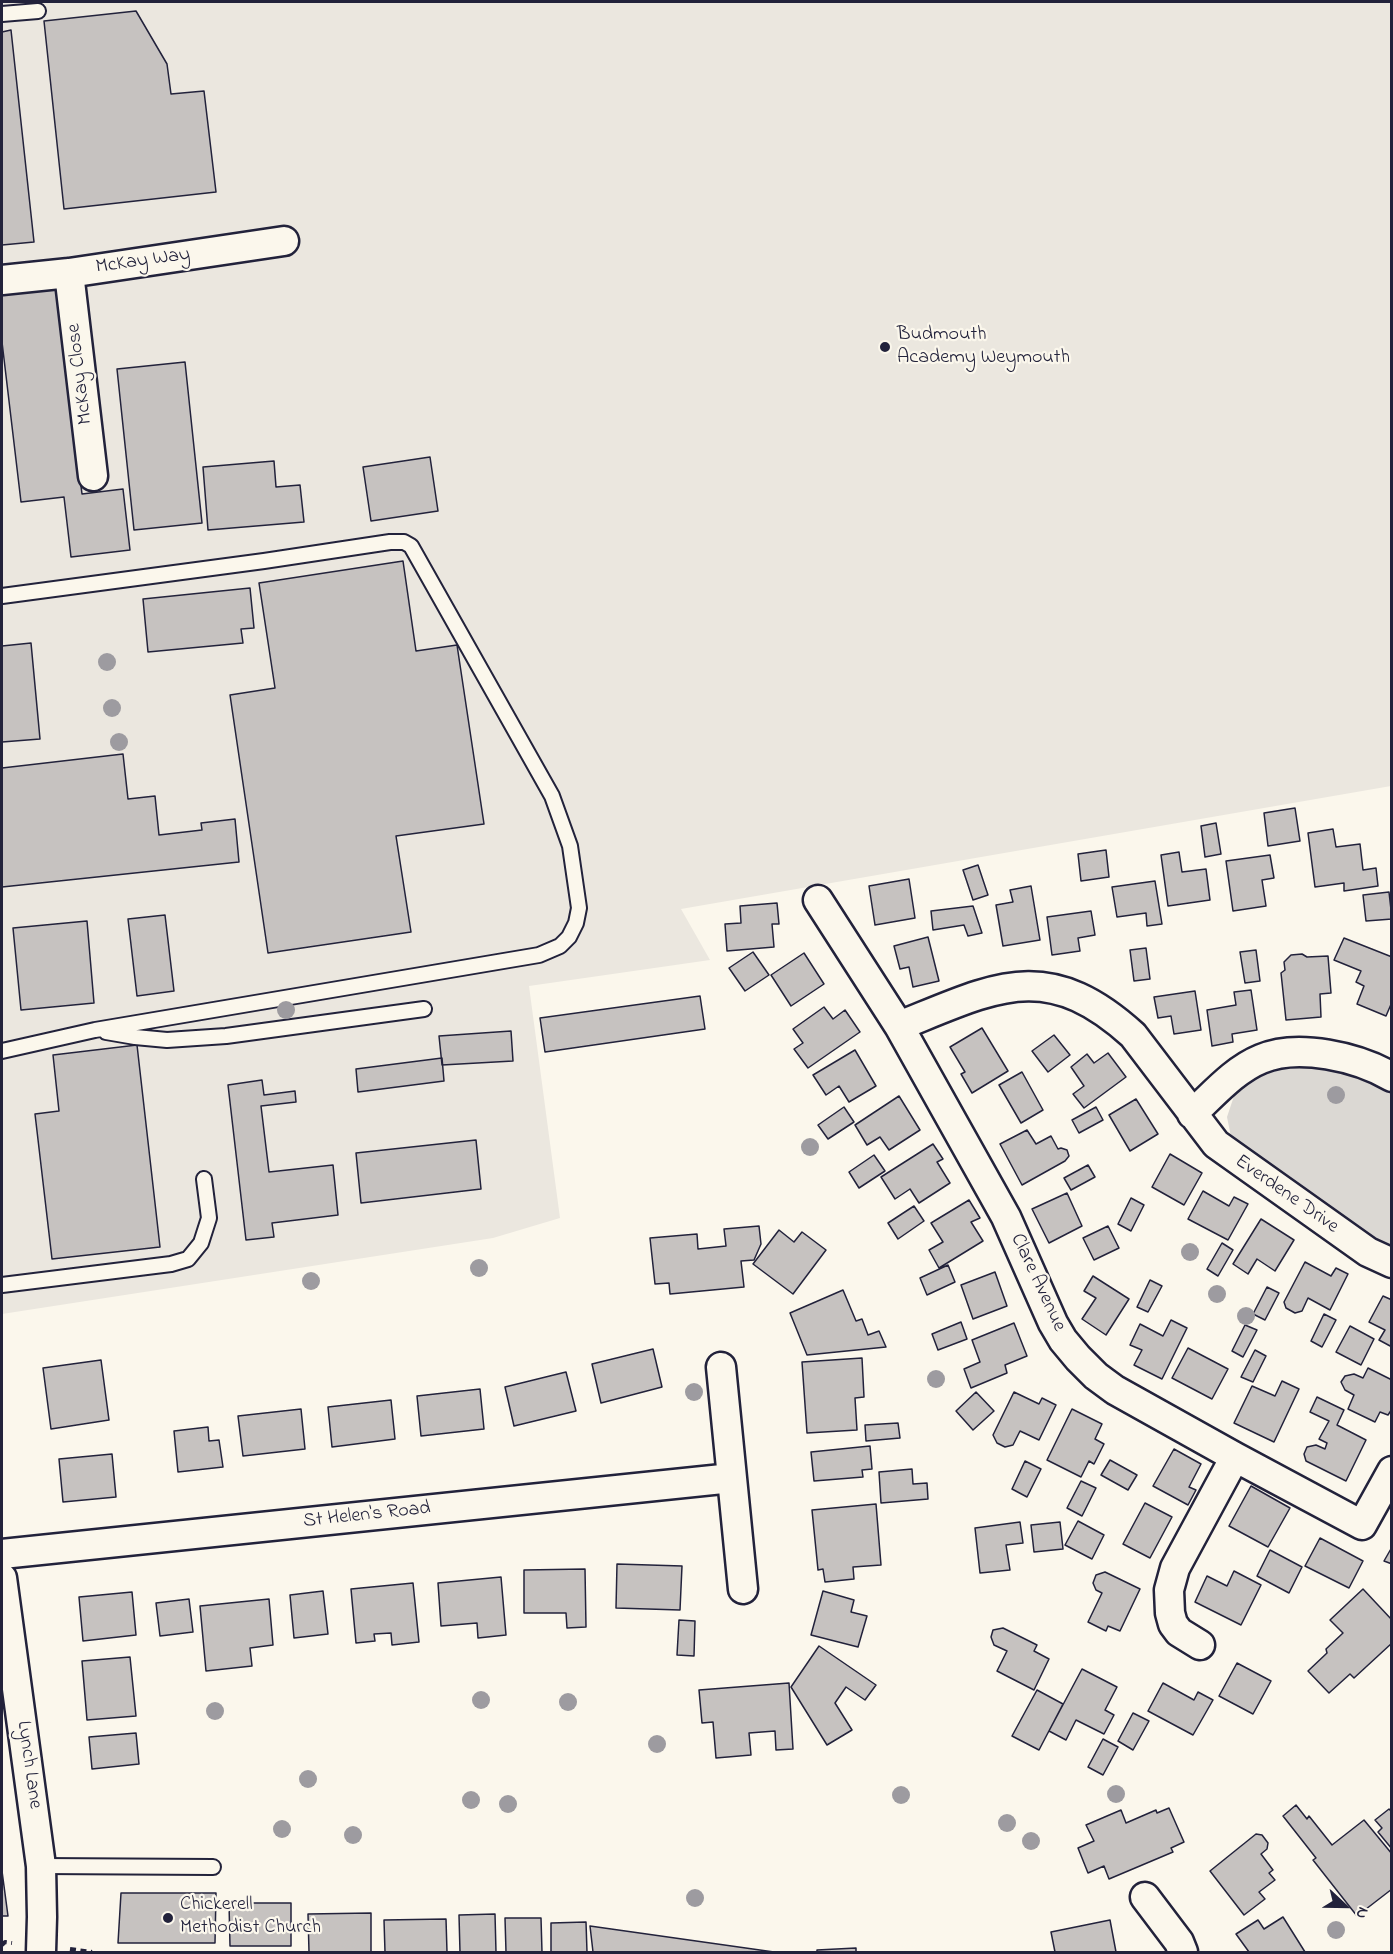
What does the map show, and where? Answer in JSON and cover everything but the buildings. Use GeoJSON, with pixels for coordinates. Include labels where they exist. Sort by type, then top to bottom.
{"type":"FeatureCollection","features":[{"type":"Feature","properties":{"kind":"street","name":"McKay Way"},"geometry":{"type":"LineString","coordinates":[[2,280],[69,273],[284,241]]}},
{"type":"Feature","properties":{"kind":"street","name":"McKay Close"},"geometry":{"type":"LineString","coordinates":[[69,273],[93,476]]}},
{"type":"Feature","properties":{"kind":"street","name":"Clare Avenue"},"geometry":{"type":"LineString","coordinates":[[818,900],[899,1026],[1006,1217],[1053,1323],[1063,1340],[1096,1376],[1115,1390],[1362,1525],[1392,1471]]}},
{"type":"Feature","properties":{"kind":"street","name":"Everdene Drive"},"geometry":{"type":"LineString","coordinates":[[899,1026],[984,992],[1005,987],[1045,987],[1063,991],[1099,1008],[1132,1035],[1216,1144],[1368,1252],[1392,1263]]}},
{"type":"Feature","properties":{"kind":"street"},"geometry":{"type":"LineString","coordinates":[[1192,1114],[1238,1073],[1262,1058],[1295,1053],[1332,1056],[1368,1065],[1392,1077]]}},
{"type":"Feature","properties":{"kind":"street"},"geometry":{"type":"LineString","coordinates":[[721,1367],[743,1589]]}},
{"type":"Feature","properties":{"kind":"street"},"geometry":{"type":"LineString","coordinates":[[1200,1645],[1179,1632],[1173,1624],[1169,1590],[1175,1568],[1235,1457]]}},
{"type":"Feature","properties":{"kind":"street","name":"St Helen's Road"},"geometry":{"type":"LineString","coordinates":[[2,1554],[732,1478]]}},
{"type":"Feature","properties":{"kind":"street","name":"Lynch Lane"},"geometry":{"type":"LineString","coordinates":[[2,1590],[41,1866],[40,1953]]}},
{"type":"Feature","properties":{"kind":"street"},"geometry":{"type":"LineString","coordinates":[[1144,1897],[1179,1942],[1183,1953]]}},
{"type":"Feature","properties":{"kind":"lane"},"geometry":{"type":"LineString","coordinates":[[2,14],[38,11]]}},
{"type":"Feature","properties":{"kind":"lane"},"geometry":{"type":"LineString","coordinates":[[2,596],[390,542],[404,542],[411,546],[552,796],[570,846],[579,909],[576,923],[569,937],[560,946],[538,955],[95,1029],[2,1051]]}},
{"type":"Feature","properties":{"kind":"lane"},"geometry":{"type":"LineString","coordinates":[[95,1029],[135,1037],[167,1040],[225,1036],[424,1009]]}},
{"type":"Feature","properties":{"kind":"lane"},"geometry":{"type":"LineString","coordinates":[[2,1285],[171,1264],[188,1259],[201,1243],[209,1218],[204,1179]]}},
{"type":"Feature","properties":{"kind":"lane"},"geometry":{"type":"LineString","coordinates":[[41,1866],[213,1867]]}},
{"type":"Feature","properties":{"kind":"shaded area"},"geometry":{"type":"Polygon","coordinates":[[[2,2],[1391,2],[1391,786],[681,909],[710,960],[529,986],[560,1218],[493,1238],[2,1314],[2,2]]]}},
{"type":"Feature","properties":{"kind":"shaded area"},"geometry":{"type":"Polygon","coordinates":[[[1306,1064],[1351,1073],[1391,1092],[1391,1247],[1375,1240],[1231,1137],[1227,1117],[1236,1090],[1260,1073],[1284,1065],[1306,1064]]]}},
{"type":"Feature","properties":{"kind":"place","name":"Budmouth Academy Weymouth"},"geometry":{"type":"Point","coordinates":[885,347]}},
{"type":"Feature","properties":{"kind":"place","name":"Chickerell Methodist Church"},"geometry":{"type":"Point","coordinates":[168,1918]}}]}
